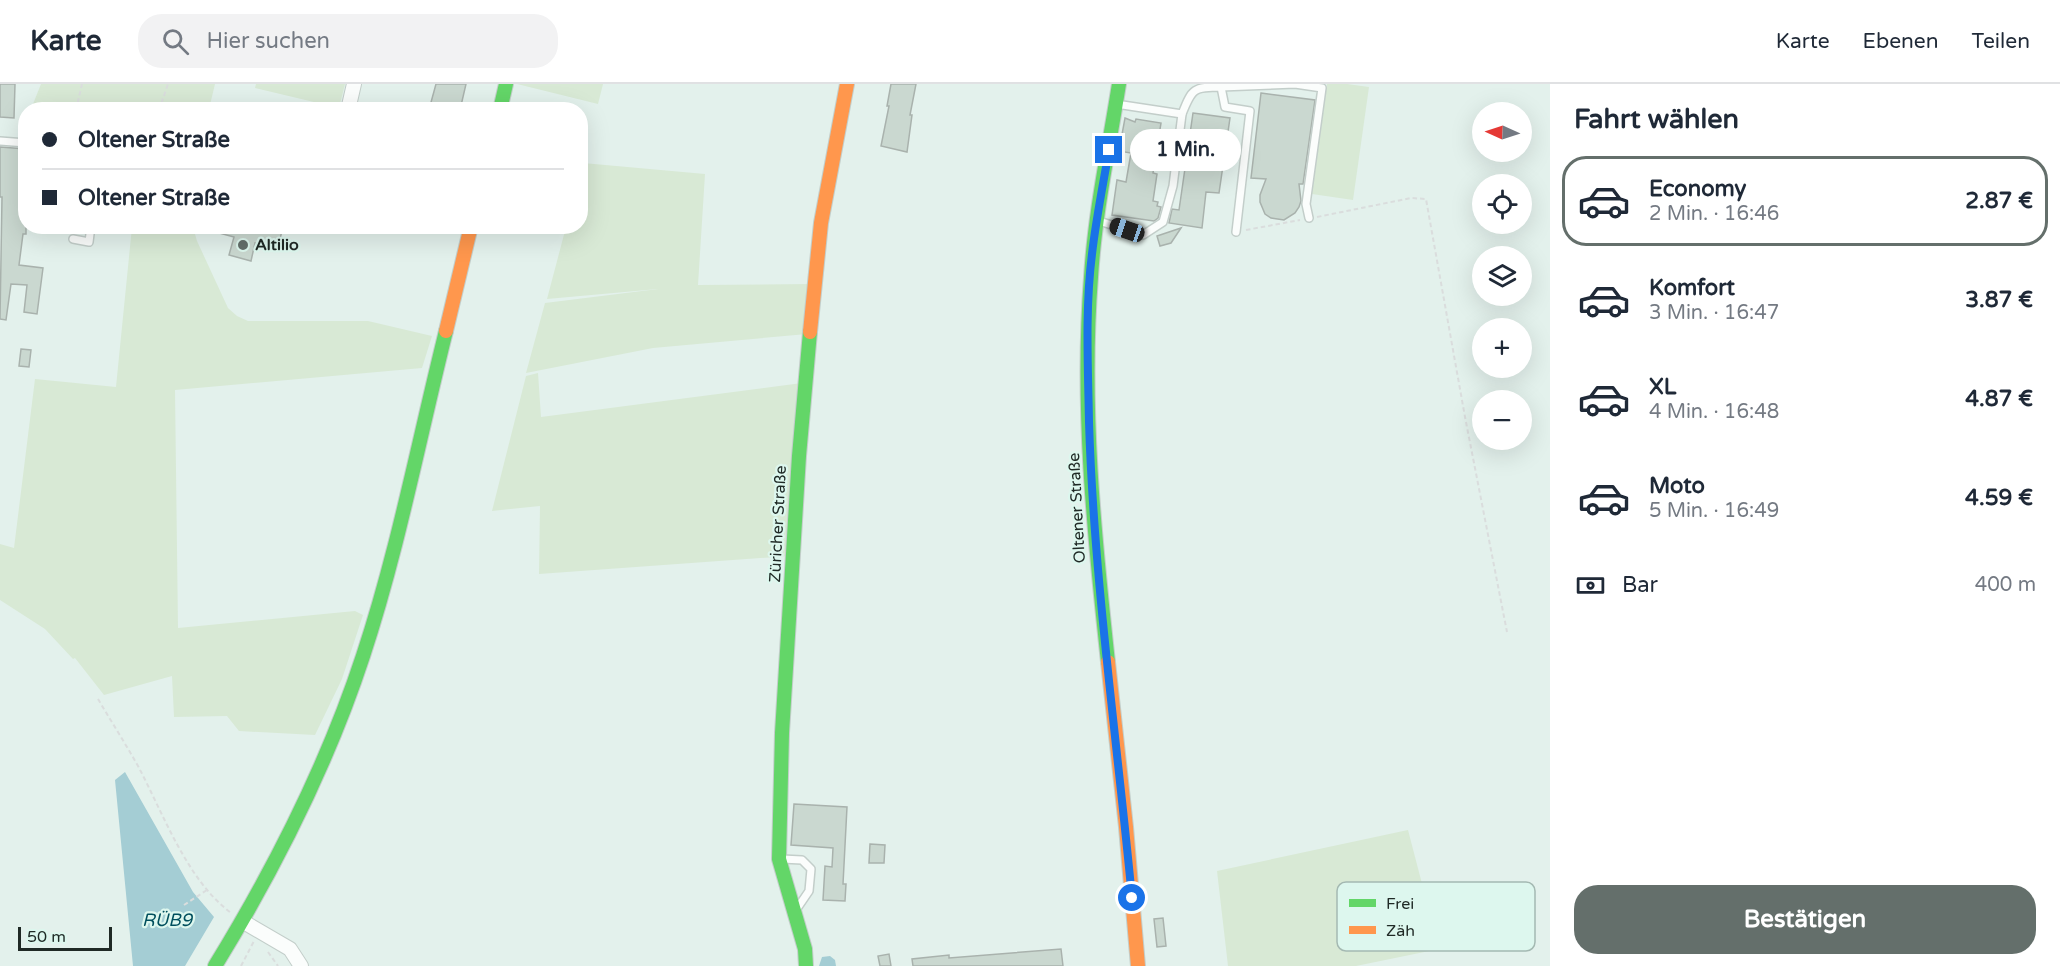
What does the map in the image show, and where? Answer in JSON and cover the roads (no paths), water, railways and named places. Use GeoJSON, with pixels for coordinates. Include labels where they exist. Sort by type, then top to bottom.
{"type":"FeatureCollection","features":[{"type":"Feature","properties":{"kind":"street"},"geometry":{"type":"LineString","coordinates":[[350,102],[354,84]]}},
{"type":"Feature","properties":{"kind":"street"},"geometry":{"type":"LineString","coordinates":[[502,102],[506,84]]}},
{"type":"Feature","properties":{"kind":"street","name":"Züricher Straße"},"geometry":{"type":"LineString","coordinates":[[806,966],[805,949],[779,860],[782,733],[799,456],[821,223],[847,84]]}},
{"type":"Feature","properties":{"kind":"street","name":"Oltener Straße"},"geometry":{"type":"LineString","coordinates":[[1119,84],[1092,254],[1087,352],[1097,567],[1122,785],[1138,966]]}},
{"type":"Feature","properties":{"kind":"street"},"geometry":{"type":"LineString","coordinates":[[215,966],[275,863],[307,798],[338,727],[364,655],[391,558],[469,234]]}},
{"type":"Feature","properties":{"kind":"street"},"geometry":{"type":"LineString","coordinates":[[242,921],[290,949],[301,966]]}},
{"type":"Feature","properties":{"kind":"lane"},"geometry":{"type":"LineString","coordinates":[[1098,220],[1143,235],[1163,222],[1173,186],[1182,114],[1190,95],[1201,87],[1295,84],[1322,88],[1306,204],[1309,218]]}},
{"type":"Feature","properties":{"kind":"lane"},"geometry":{"type":"LineString","coordinates":[[1221,87],[1226,107],[1250,111],[1236,232]]}},
{"type":"Feature","properties":{"kind":"lane"},"geometry":{"type":"LineString","coordinates":[[1116,104],[1182,114]]}},
{"type":"Feature","properties":{"kind":"lane"},"geometry":{"type":"LineString","coordinates":[[0,141],[18,142]]}},
{"type":"Feature","properties":{"kind":"lane"},"geometry":{"type":"LineString","coordinates":[[73,239],[89,242],[90,234]]}},
{"type":"Feature","properties":{"kind":"lane"},"geometry":{"type":"LineString","coordinates":[[779,860],[802,860],[811,869],[809,891],[794,912]]}},
{"type":"Feature","properties":{"kind":"water","name":"RÜB9"},"geometry":{"type":"Polygon","coordinates":[[[125,772],[193,892],[214,917],[185,966],[133,966],[115,780],[125,772]]]}},
{"type":"Feature","properties":{"kind":"water"},"geometry":{"type":"Polygon","coordinates":[[[830,956],[835,960],[836,966],[819,966],[822,957],[830,956]]]}},
{"type":"Feature","properties":{"kind":"place","name":"Altilio"},"geometry":{"type":"Point","coordinates":[243,245]}}]}
